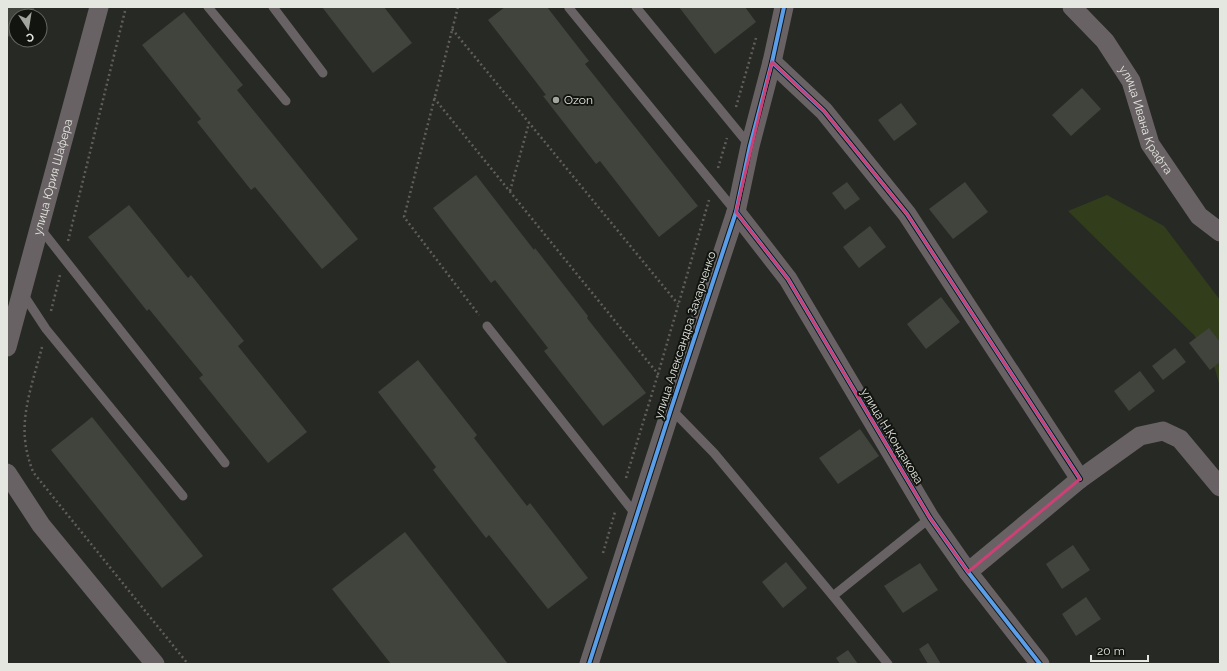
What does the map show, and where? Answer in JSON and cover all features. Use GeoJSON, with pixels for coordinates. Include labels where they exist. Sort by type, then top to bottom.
{"type":"FeatureCollection","features":[{"type":"Feature","properties":{"kind":"street","name":"улица Юрия Шафера"},"geometry":{"type":"LineString","coordinates":[[7,347],[99,7]]}},
{"type":"Feature","properties":{"kind":"street","name":"улица Александра Захарченко"},"geometry":{"type":"LineString","coordinates":[[589,664],[636,515],[736,212],[750,146],[772,62],[784,7]]}},
{"type":"Feature","properties":{"kind":"street","name":"улица Ивана Крафта"},"geometry":{"type":"LineString","coordinates":[[1072,7],[1104,40],[1131,81],[1150,144],[1199,216],[1220,232]]}},
{"type":"Feature","properties":{"kind":"street"},"geometry":{"type":"LineString","coordinates":[[772,62],[824,110],[907,214],[1080,479]]}},
{"type":"Feature","properties":{"kind":"street","name":"улица Н.Кондакова"},"geometry":{"type":"LineString","coordinates":[[736,212],[788,279],[930,518],[968,572],[1040,664]]}},
{"type":"Feature","properties":{"kind":"street"},"geometry":{"type":"LineString","coordinates":[[968,572],[1080,479],[1140,436],[1163,431],[1180,439],[1220,487]]}},
{"type":"Feature","properties":{"kind":"street"},"geometry":{"type":"LineString","coordinates":[[7,473],[41,525],[155,664]]}},
{"type":"Feature","properties":{"kind":"lane"},"geometry":{"type":"LineString","coordinates":[[208,7],[286,101]]}},
{"type":"Feature","properties":{"kind":"lane"},"geometry":{"type":"LineString","coordinates":[[273,7],[323,73]]}},
{"type":"Feature","properties":{"kind":"lane"},"geometry":{"type":"LineString","coordinates":[[570,7],[569,8],[736,212]]}},
{"type":"Feature","properties":{"kind":"lane"},"geometry":{"type":"LineString","coordinates":[[636,7],[750,146]]}},
{"type":"Feature","properties":{"kind":"lane"},"geometry":{"type":"LineString","coordinates":[[39,228],[225,462]]}},
{"type":"Feature","properties":{"kind":"lane"},"geometry":{"type":"LineString","coordinates":[[22,293],[46,329],[183,496]]}},
{"type":"Feature","properties":{"kind":"lane"},"geometry":{"type":"LineString","coordinates":[[487,326],[636,515]]}},
{"type":"Feature","properties":{"kind":"lane"},"geometry":{"type":"LineString","coordinates":[[671,409],[714,453],[888,664]]}},
{"type":"Feature","properties":{"kind":"lane"},"geometry":{"type":"LineString","coordinates":[[833,596],[930,518]]}},
{"type":"Feature","properties":{"kind":"path"},"geometry":{"type":"LineString","coordinates":[[458,7],[404,217],[487,326]]}},
{"type":"Feature","properties":{"kind":"path"},"geometry":{"type":"LineString","coordinates":[[452,29],[678,305]]}},
{"type":"Feature","properties":{"kind":"path"},"geometry":{"type":"LineString","coordinates":[[602,554],[658,374],[757,36]]}},
{"type":"Feature","properties":{"kind":"path"},"geometry":{"type":"LineString","coordinates":[[434,98],[658,374]]}},
{"type":"Feature","properties":{"kind":"path"},"geometry":{"type":"LineString","coordinates":[[510,192],[529,123]]}},
{"type":"Feature","properties":{"kind":"highlighted area"},"geometry":{"type":"Polygon","coordinates":[[[772,62],[824,111],[907,214],[1080,479],[968,572],[930,518],[788,279],[736,212],[772,62]]]}},
{"type":"Feature","properties":{"kind":"green space"},"geometry":{"type":"Polygon","coordinates":[[[1107,195],[1164,226],[1220,300],[1220,387],[1215,369],[1194,335],[1068,211],[1107,195]]]}},
{"type":"Feature","properties":{"kind":"building"},"geometry":{"type":"Polygon","coordinates":[[[7,7],[34,8],[8,8],[7,36],[7,7]]]}},
{"type":"Feature","properties":{"kind":"building"},"geometry":{"type":"Polygon","coordinates":[[[322,7],[384,7],[412,43],[373,73],[322,7]]]}},
{"type":"Feature","properties":{"kind":"building"},"geometry":{"type":"Polygon","coordinates":[[[505,7],[547,7],[589,61],[585,64],[698,206],[659,237],[600,161],[596,164],[543,96],[546,95],[488,20],[505,7]]]}},
{"type":"Feature","properties":{"kind":"building"},"geometry":{"type":"Polygon","coordinates":[[[679,7],[745,7],[756,22],[715,54],[679,7]]]}},
{"type":"Feature","properties":{"kind":"building"},"geometry":{"type":"Polygon","coordinates":[[[184,12],[243,85],[237,90],[358,239],[322,269],[255,187],[251,190],[197,122],[201,119],[142,45],[184,12]]]}},
{"type":"Feature","properties":{"kind":"building"},"geometry":{"type":"Polygon","coordinates":[[[1082,88],[1101,109],[1071,136],[1052,115],[1082,88]]]}},
{"type":"Feature","properties":{"kind":"building"},"geometry":{"type":"Polygon","coordinates":[[[901,103],[917,124],[894,141],[878,120],[901,103]]]}},
{"type":"Feature","properties":{"kind":"building"},"geometry":{"type":"Polygon","coordinates":[[[476,175],[534,250],[535,248],[588,316],[587,318],[646,393],[603,426],[544,351],[548,348],[495,280],[491,283],[433,208],[476,175]]]}},
{"type":"Feature","properties":{"kind":"building"},"geometry":{"type":"Polygon","coordinates":[[[847,182],[860,199],[845,210],[832,193],[847,182]]]}},
{"type":"Feature","properties":{"kind":"building"},"geometry":{"type":"Polygon","coordinates":[[[965,182],[988,212],[953,239],[929,209],[965,182]]]}},
{"type":"Feature","properties":{"kind":"building"},"geometry":{"type":"Polygon","coordinates":[[[129,205],[188,278],[191,275],[244,341],[238,346],[307,432],[268,463],[199,378],[203,375],[149,309],[147,311],[88,237],[129,205]]]}},
{"type":"Feature","properties":{"kind":"building"},"geometry":{"type":"Polygon","coordinates":[[[870,226],[886,247],[859,268],[843,247],[870,226]]]}},
{"type":"Feature","properties":{"kind":"building"},"geometry":{"type":"Polygon","coordinates":[[[941,297],[960,322],[926,349],[907,324],[941,297]]]}},
{"type":"Feature","properties":{"kind":"building"},"geometry":{"type":"Polygon","coordinates":[[[1209,328],[1220,342],[1220,362],[1210,370],[1189,343],[1209,328]]]}},
{"type":"Feature","properties":{"kind":"building"},"geometry":{"type":"Polygon","coordinates":[[[1175,348],[1186,362],[1163,380],[1152,366],[1175,348]]]}},
{"type":"Feature","properties":{"kind":"building"},"geometry":{"type":"Polygon","coordinates":[[[418,360],[477,435],[474,438],[527,506],[530,503],[588,578],[548,609],[489,535],[486,538],[433,470],[436,467],[378,392],[418,360]]]}},
{"type":"Feature","properties":{"kind":"building"},"geometry":{"type":"Polygon","coordinates":[[[1140,371],[1155,391],[1129,411],[1114,391],[1140,371]]]}},
{"type":"Feature","properties":{"kind":"building"},"geometry":{"type":"Polygon","coordinates":[[[92,417],[203,556],[162,588],[51,450],[92,417]]]}},
{"type":"Feature","properties":{"kind":"building"},"geometry":{"type":"Polygon","coordinates":[[[860,429],[879,456],[838,484],[819,458],[860,429]]]}},
{"type":"Feature","properties":{"kind":"building"},"geometry":{"type":"Polygon","coordinates":[[[405,532],[508,664],[391,664],[332,589],[405,532]]]}},
{"type":"Feature","properties":{"kind":"building"},"geometry":{"type":"Polygon","coordinates":[[[1073,545],[1090,570],[1062,589],[1046,564],[1073,545]]]}},
{"type":"Feature","properties":{"kind":"building"},"geometry":{"type":"Polygon","coordinates":[[[786,562],[807,588],[783,608],[762,582],[786,562]]]}},
{"type":"Feature","properties":{"kind":"building"},"geometry":{"type":"Polygon","coordinates":[[[920,563],[938,590],[903,613],[884,586],[920,563]]]}},
{"type":"Feature","properties":{"kind":"building"},"geometry":{"type":"Polygon","coordinates":[[[1086,597],[1101,619],[1076,636],[1062,614],[1086,597]]]}},
{"type":"Feature","properties":{"kind":"building"},"geometry":{"type":"Polygon","coordinates":[[[928,643],[941,664],[928,664],[919,649],[928,643]]]}},
{"type":"Feature","properties":{"kind":"building"},"geometry":{"type":"Polygon","coordinates":[[[848,650],[858,664],[840,664],[836,658],[848,650]]]}},
{"type":"Feature","properties":{"kind":"cycle path"},"geometry":{"type":"LineString","coordinates":[[589,664],[736,212],[750,146],[772,62],[784,7]]}},
{"type":"Feature","properties":{"kind":"cycle path"},"geometry":{"type":"LineString","coordinates":[[772,62],[824,111],[907,214],[1080,479]]}},
{"type":"Feature","properties":{"kind":"cycle path"},"geometry":{"type":"LineString","coordinates":[[736,212],[788,279],[930,518],[968,572],[1040,664]]}},
{"type":"Feature","properties":{"kind":"place","name":"Ozon"},"geometry":{"type":"Point","coordinates":[556,100]}}]}
